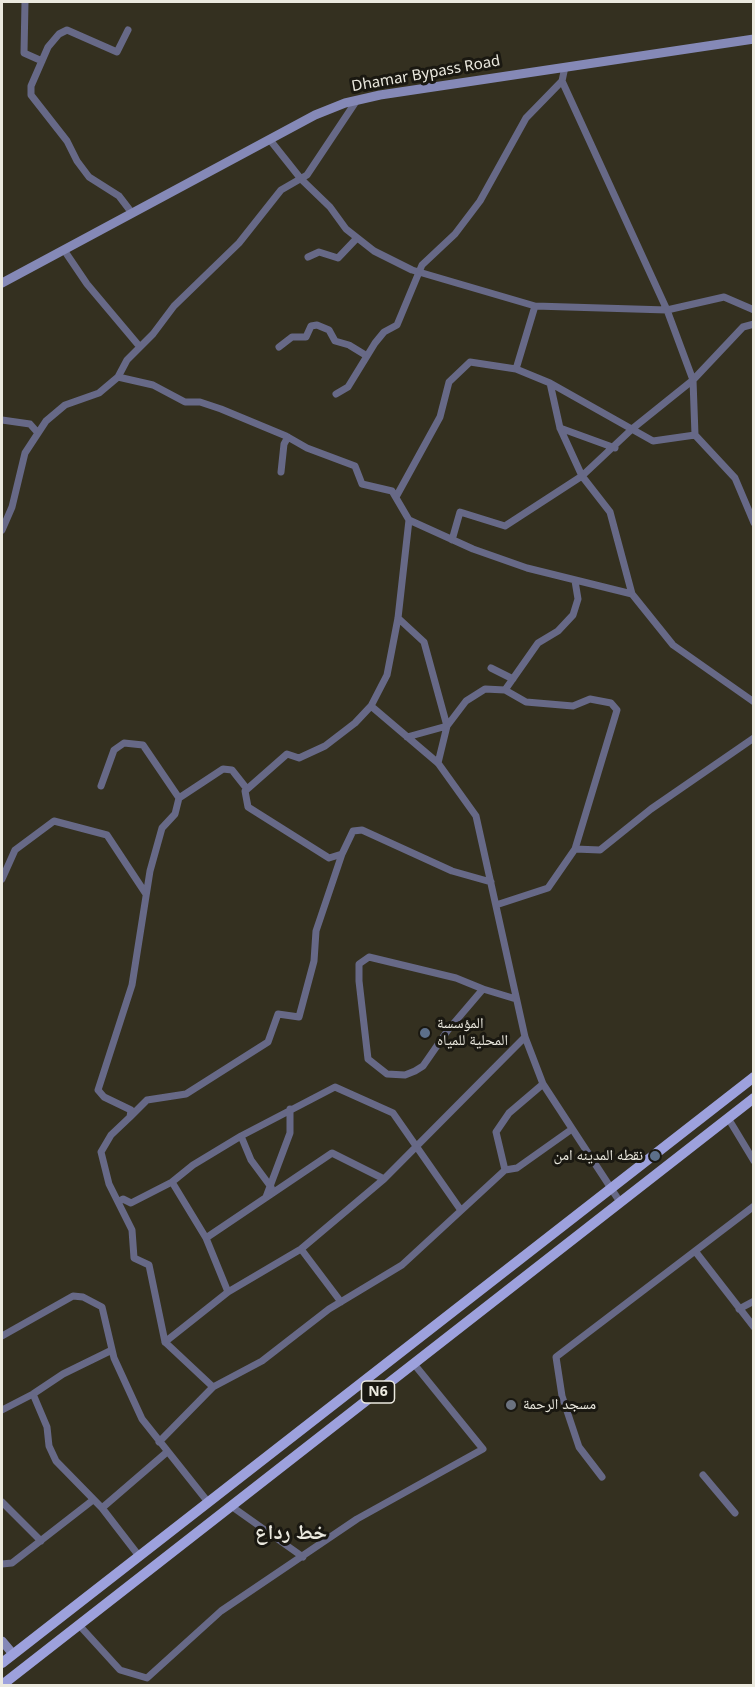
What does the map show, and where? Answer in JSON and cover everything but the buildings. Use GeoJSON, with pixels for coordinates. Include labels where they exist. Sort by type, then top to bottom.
{"type":"FeatureCollection","features":[{"type":"Feature","properties":{"kind":"main road","name":"Dhamar Bypass Road"},"geometry":{"type":"LineString","coordinates":[[2,283],[315,115],[357,100],[753,39]]}},
{"type":"Feature","properties":{"kind":"main road","name":"N6"},"geometry":{"type":"LineString","coordinates":[[2,1663],[753,1077]]}},
{"type":"Feature","properties":{"kind":"main road","name":"N6"},"geometry":{"type":"LineString","coordinates":[[2,1685],[753,1098]]}},
{"type":"Feature","properties":{"kind":"main road"},"geometry":{"type":"LineString","coordinates":[[678,1136],[688,1150]]}},
{"type":"Feature","properties":{"kind":"main road"},"geometry":{"type":"LineString","coordinates":[[425,1333],[433,1348]]}},
{"type":"Feature","properties":{"kind":"main road"},"geometry":{"type":"LineString","coordinates":[[350,1392],[357,1407]]}},
{"type":"Feature","properties":{"kind":"main road"},"geometry":{"type":"LineString","coordinates":[[2,1641],[13,1654]]}},
{"type":"Feature","properties":{"kind":"street"},"geometry":{"type":"LineString","coordinates":[[25,2],[24,53],[42,61]]}},
{"type":"Feature","properties":{"kind":"street"},"geometry":{"type":"LineString","coordinates":[[128,30],[117,52],[67,30],[59,34],[48,47],[31,86],[31,95],[68,141],[76,161],[89,177],[119,196],[132,213]]}},
{"type":"Feature","properties":{"kind":"street"},"geometry":{"type":"LineString","coordinates":[[336,394],[348,387],[384,332],[397,325],[422,265],[455,234],[480,201],[526,118],[562,81],[565,67]]}},
{"type":"Feature","properties":{"kind":"street"},"geometry":{"type":"LineString","coordinates":[[562,81],[667,310],[693,380],[695,435],[735,478],[753,523]]}},
{"type":"Feature","properties":{"kind":"street"},"geometry":{"type":"LineString","coordinates":[[2,530],[12,507],[25,453],[46,421],[64,405],[99,393],[118,377],[127,360],[153,334],[174,306],[239,243],[280,190],[307,176],[357,100]]}},
{"type":"Feature","properties":{"kind":"street"},"geometry":{"type":"LineString","coordinates":[[270,140],[300,179],[357,238],[374,251],[418,272],[535,306],[667,310],[724,297],[753,310]]}},
{"type":"Feature","properties":{"kind":"street"},"geometry":{"type":"LineString","coordinates":[[308,257],[318,252],[338,258],[357,238]]}},
{"type":"Feature","properties":{"kind":"street"},"geometry":{"type":"LineString","coordinates":[[64,250],[87,284],[140,347]]}},
{"type":"Feature","properties":{"kind":"street"},"geometry":{"type":"LineString","coordinates":[[516,369],[535,306]]}},
{"type":"Feature","properties":{"kind":"street"},"geometry":{"type":"LineString","coordinates":[[452,540],[460,512],[505,526],[582,476],[615,448],[632,429],[693,380],[743,327],[753,324]]}},
{"type":"Feature","properties":{"kind":"street"},"geometry":{"type":"LineString","coordinates":[[279,347],[291,337],[306,337],[310,328],[317,325],[329,330],[335,341],[349,345],[367,356]]}},
{"type":"Feature","properties":{"kind":"street"},"geometry":{"type":"LineString","coordinates":[[396,497],[440,417],[449,382],[470,362],[516,369],[550,383],[653,441],[695,435]]}},
{"type":"Feature","properties":{"kind":"street"},"geometry":{"type":"LineString","coordinates":[[118,377],[153,385],[184,402],[200,402],[355,466],[362,483],[392,491],[410,520],[452,540],[527,568],[632,594]]}},
{"type":"Feature","properties":{"kind":"street"},"geometry":{"type":"LineString","coordinates":[[550,383],[560,428],[582,476],[609,512],[632,594],[674,645],[753,702]]}},
{"type":"Feature","properties":{"kind":"street"},"geometry":{"type":"LineString","coordinates":[[2,420],[30,424],[38,433]]}},
{"type":"Feature","properties":{"kind":"street"},"geometry":{"type":"LineString","coordinates":[[560,428],[615,448]]}},
{"type":"Feature","properties":{"kind":"street"},"geometry":{"type":"LineString","coordinates":[[281,472],[284,444],[288,437]]}},
{"type":"Feature","properties":{"kind":"street"},"geometry":{"type":"LineString","coordinates":[[342,854],[329,858],[248,807],[244,791],[287,754],[299,758],[325,746],[371,706],[387,675],[398,618],[410,520]]}},
{"type":"Feature","properties":{"kind":"street"},"geometry":{"type":"LineString","coordinates":[[505,690],[538,643],[558,631],[573,615],[578,599],[575,581]]}},
{"type":"Feature","properties":{"kind":"street"},"geometry":{"type":"LineString","coordinates":[[398,618],[424,642],[447,726]]}},
{"type":"Feature","properties":{"kind":"street"},"geometry":{"type":"LineString","coordinates":[[491,668],[513,679]]}},
{"type":"Feature","properties":{"kind":"street"},"geometry":{"type":"LineString","coordinates":[[438,763],[447,726],[466,700],[485,688],[505,690],[526,702],[573,706],[590,699],[611,703],[617,710],[575,849],[548,888],[496,904]]}},
{"type":"Feature","properties":{"kind":"street"},"geometry":{"type":"LineString","coordinates":[[371,706],[438,763],[476,816],[525,1037],[543,1084],[620,1202]]}},
{"type":"Feature","properties":{"kind":"street"},"geometry":{"type":"LineString","coordinates":[[407,737],[447,726]]}},
{"type":"Feature","properties":{"kind":"street"},"geometry":{"type":"LineString","coordinates":[[575,849],[600,850],[651,809],[753,738]]}},
{"type":"Feature","properties":{"kind":"street"},"geometry":{"type":"LineString","coordinates":[[100,786],[114,750],[124,743],[143,745],[179,798]]}},
{"type":"Feature","properties":{"kind":"street"},"geometry":{"type":"LineString","coordinates":[[130,1117],[131,1110],[104,1097],[98,1090],[132,985],[146,894],[162,828],[175,814],[179,798],[223,769],[232,770],[247,789]]}},
{"type":"Feature","properties":{"kind":"street"},"geometry":{"type":"LineString","coordinates":[[2,879],[15,850],[54,821],[107,835],[146,894]]}},
{"type":"Feature","properties":{"kind":"street"},"geometry":{"type":"LineString","coordinates":[[213,1387],[165,1342],[149,1265],[134,1258],[132,1230],[109,1184],[101,1152],[111,1135],[147,1100],[186,1094],[268,1042],[278,1014],[299,1017],[314,961],[316,931],[342,854],[353,831],[362,830],[452,871],[491,882]]}},
{"type":"Feature","properties":{"kind":"street"},"geometry":{"type":"LineString","coordinates":[[483,989],[423,1066],[415,1071],[405,1075],[387,1074],[368,1059],[358,981],[359,964],[369,957],[456,978],[516,999]]}},
{"type":"Feature","properties":{"kind":"street"},"geometry":{"type":"LineString","coordinates":[[165,1342],[228,1292],[301,1249],[384,1179],[417,1149],[525,1037]]}},
{"type":"Feature","properties":{"kind":"street"},"geometry":{"type":"LineString","coordinates":[[505,1170],[496,1132],[509,1113],[543,1084]]}},
{"type":"Feature","properties":{"kind":"street"},"geometry":{"type":"LineString","coordinates":[[118,1202],[123,1199],[131,1203],[172,1182],[193,1165],[241,1136],[335,1087],[393,1113],[460,1209]]}},
{"type":"Feature","properties":{"kind":"street"},"geometry":{"type":"LineString","coordinates":[[206,1238],[266,1197],[273,1188],[290,1133],[290,1109]]}},
{"type":"Feature","properties":{"kind":"street"},"geometry":{"type":"LineString","coordinates":[[728,1118],[753,1161]]}},
{"type":"Feature","properties":{"kind":"street"},"geometry":{"type":"LineString","coordinates":[[159,1442],[213,1387],[262,1361],[341,1302],[402,1265],[460,1209],[505,1170],[517,1168],[572,1129]]}},
{"type":"Feature","properties":{"kind":"street"},"geometry":{"type":"LineString","coordinates":[[241,1136],[251,1160],[273,1188]]}},
{"type":"Feature","properties":{"kind":"street"},"geometry":{"type":"LineString","coordinates":[[273,1188],[332,1153],[384,1179]]}},
{"type":"Feature","properties":{"kind":"street"},"geometry":{"type":"LineString","coordinates":[[172,1182],[206,1238],[228,1292]]}},
{"type":"Feature","properties":{"kind":"street"},"geometry":{"type":"LineString","coordinates":[[602,1477],[579,1447],[562,1396],[556,1357],[753,1206]]}},
{"type":"Feature","properties":{"kind":"street"},"geometry":{"type":"LineString","coordinates":[[301,1249],[341,1302]]}},
{"type":"Feature","properties":{"kind":"street"},"geometry":{"type":"LineString","coordinates":[[695,1251],[753,1327]]}},
{"type":"Feature","properties":{"kind":"street"},"geometry":{"type":"LineString","coordinates":[[2,1336],[74,1296],[83,1297],[102,1306],[112,1350],[142,1419],[208,1502]]}},
{"type":"Feature","properties":{"kind":"street"},"geometry":{"type":"LineString","coordinates":[[739,1308],[753,1301]]}},
{"type":"Feature","properties":{"kind":"street"},"geometry":{"type":"LineString","coordinates":[[2,1410],[33,1394],[63,1374],[112,1350]]}},
{"type":"Feature","properties":{"kind":"street"},"geometry":{"type":"LineString","coordinates":[[79,1625],[120,1670],[147,1678],[221,1611],[357,1519],[483,1449],[414,1364]]}},
{"type":"Feature","properties":{"kind":"street"},"geometry":{"type":"LineString","coordinates":[[33,1394],[47,1427],[49,1446],[56,1461],[102,1508],[139,1556]]}},
{"type":"Feature","properties":{"kind":"street"},"geometry":{"type":"LineString","coordinates":[[102,1508],[167,1452]]}},
{"type":"Feature","properties":{"kind":"street"},"geometry":{"type":"LineString","coordinates":[[703,1475],[735,1513]]}},
{"type":"Feature","properties":{"kind":"street"},"geometry":{"type":"LineString","coordinates":[[2,1563],[12,1563],[93,1500]]}},
{"type":"Feature","properties":{"kind":"street"},"geometry":{"type":"LineString","coordinates":[[2,1502],[41,1541]]}},
{"type":"Feature","properties":{"kind":"street"},"geometry":{"type":"LineString","coordinates":[[231,1506],[303,1557]]}},
{"type":"Feature","properties":{"kind":"place","name":"المؤسسة المحلية للمياه"},"geometry":{"type":"Point","coordinates":[425,1033]}},
{"type":"Feature","properties":{"kind":"place","name":"نقطه المدينه امن"},"geometry":{"type":"Point","coordinates":[655,1156]}},
{"type":"Feature","properties":{"kind":"place","name":"مسجد الرحمة"},"geometry":{"type":"Point","coordinates":[511,1405]}},
{"type":"Feature","properties":{"kind":"district","name":"خط رداع"},"geometry":{"type":"Point","coordinates":[291,1533]}}]}
